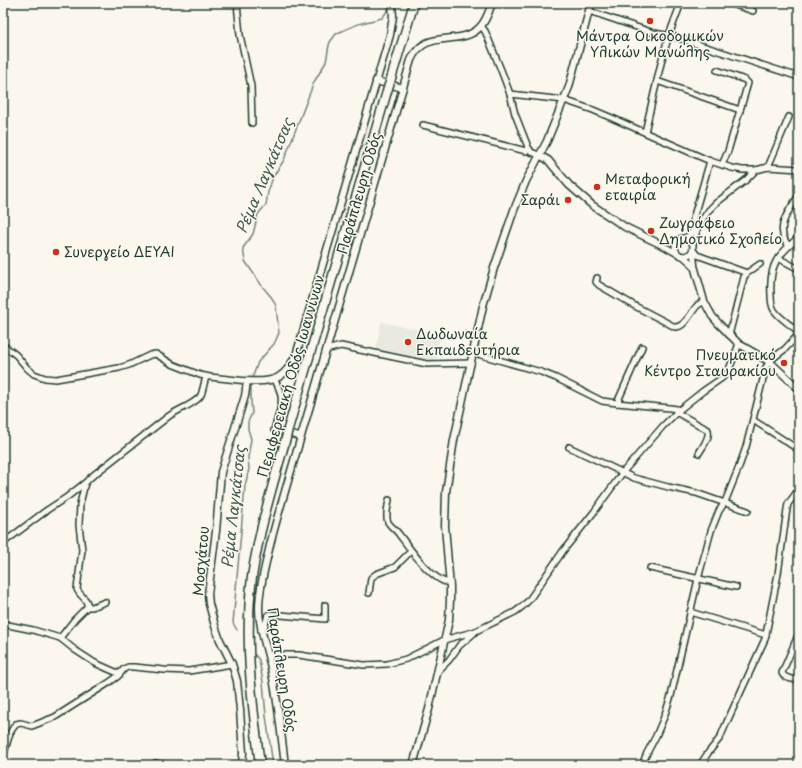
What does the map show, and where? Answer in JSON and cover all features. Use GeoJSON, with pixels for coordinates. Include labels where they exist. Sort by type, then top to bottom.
{"type":"FeatureCollection","features":[{"type":"Feature","properties":{"kind":"highway","name":"Περιφερειακή Οδός Ιωαννίνων"},"geometry":{"type":"LineString","coordinates":[[260,765],[252,693],[249,619],[252,578],[259,541],[267,505],[288,429],[414,3]]}},
{"type":"Feature","properties":{"kind":"street"},"geometry":{"type":"LineString","coordinates":[[237,3],[240,35],[251,86],[252,123]]}},
{"type":"Feature","properties":{"kind":"street","name":"Παράπλευρη Οδός"},"geometry":{"type":"LineString","coordinates":[[274,379],[281,376],[288,369],[296,352],[392,29],[392,3]]}},
{"type":"Feature","properties":{"kind":"street"},"geometry":{"type":"LineString","coordinates":[[492,3],[481,26],[488,38],[510,94],[515,114],[530,150]]}},
{"type":"Feature","properties":{"kind":"street"},"geometry":{"type":"LineString","coordinates":[[413,765],[426,718],[448,624],[450,583],[445,526],[446,492],[454,440],[486,294],[523,189],[547,140],[564,100],[591,3]]}},
{"type":"Feature","properties":{"kind":"street"},"geometry":{"type":"LineString","coordinates":[[645,132],[669,35],[681,3]]}},
{"type":"Feature","properties":{"kind":"street"},"geometry":{"type":"LineString","coordinates":[[728,3],[753,11]]}},
{"type":"Feature","properties":{"kind":"street"},"geometry":{"type":"LineString","coordinates":[[589,11],[654,33],[669,35],[799,77]]}},
{"type":"Feature","properties":{"kind":"street","name":"Παράπλευρη Οδός"},"geometry":{"type":"LineString","coordinates":[[285,765],[278,703],[261,630],[259,605],[262,580],[281,505],[409,64],[412,57],[422,45],[433,41],[468,35],[481,26]]}},
{"type":"Feature","properties":{"kind":"street"},"geometry":{"type":"LineString","coordinates":[[717,70],[745,80],[748,83],[728,151],[722,165]]}},
{"type":"Feature","properties":{"kind":"street"},"geometry":{"type":"LineString","coordinates":[[376,81],[403,88]]}},
{"type":"Feature","properties":{"kind":"street"},"geometry":{"type":"LineString","coordinates":[[657,81],[740,110]]}},
{"type":"Feature","properties":{"kind":"street"},"geometry":{"type":"LineString","coordinates":[[510,94],[564,100],[593,110],[722,165],[742,170],[756,170],[768,167],[799,169]]}},
{"type":"Feature","properties":{"kind":"street"},"geometry":{"type":"LineString","coordinates":[[768,167],[789,117]]}},
{"type":"Feature","properties":{"kind":"street"},"geometry":{"type":"LineString","coordinates":[[423,125],[530,150],[540,155],[548,160],[569,185],[592,205],[625,227],[683,256],[691,263],[695,270]]}},
{"type":"Feature","properties":{"kind":"street"},"geometry":{"type":"LineString","coordinates":[[698,226],[693,219],[710,161]]}},
{"type":"Feature","properties":{"kind":"street"},"geometry":{"type":"LineString","coordinates":[[686,238],[698,226],[716,203],[746,180],[756,170]]}},
{"type":"Feature","properties":{"kind":"street"},"geometry":{"type":"LineString","coordinates":[[789,246],[784,239],[782,226],[784,218],[799,194]]}},
{"type":"Feature","properties":{"kind":"street"},"geometry":{"type":"LineString","coordinates":[[698,226],[693,244],[695,270],[704,301],[712,316],[739,344],[770,362],[799,389]]}},
{"type":"Feature","properties":{"kind":"street"},"geometry":{"type":"LineString","coordinates":[[642,765],[646,753],[656,736],[664,717],[671,696],[698,579],[711,531],[718,511],[725,502],[746,447],[766,367],[785,349],[799,332],[776,312],[772,306],[771,281],[773,268],[778,258],[799,237]]}},
{"type":"Feature","properties":{"kind":"street"},"geometry":{"type":"LineString","coordinates":[[662,245],[669,245],[676,242],[680,238],[686,238],[693,244]]}},
{"type":"Feature","properties":{"kind":"street"},"geometry":{"type":"LineString","coordinates":[[676,242],[674,248],[677,254]]}},
{"type":"Feature","properties":{"kind":"street"},"geometry":{"type":"LineString","coordinates":[[683,256],[689,255],[693,250]]}},
{"type":"Feature","properties":{"kind":"street"},"geometry":{"type":"LineString","coordinates":[[693,250],[697,255],[747,273]]}},
{"type":"Feature","properties":{"kind":"street"},"geometry":{"type":"LineString","coordinates":[[778,258],[799,269]]}},
{"type":"Feature","properties":{"kind":"street"},"geometry":{"type":"LineString","coordinates":[[730,335],[743,281],[747,273],[760,264]]}},
{"type":"Feature","properties":{"kind":"street"},"geometry":{"type":"LineString","coordinates":[[597,278],[596,282],[599,285],[658,319],[677,328],[681,326],[698,305],[704,301]]}},
{"type":"Feature","properties":{"kind":"street"},"geometry":{"type":"LineString","coordinates":[[3,344],[34,374],[45,378],[54,379],[119,368],[150,355],[157,354],[176,366],[206,377],[246,381],[274,379],[281,392],[282,400],[274,430],[301,437]]}},
{"type":"Feature","properties":{"kind":"street"},"geometry":{"type":"LineString","coordinates":[[268,655],[299,655],[364,665],[387,664],[406,659],[444,640],[476,631],[515,612],[529,600],[563,551],[623,472],[663,426],[678,411],[728,372],[739,344]]}},
{"type":"Feature","properties":{"kind":"street"},"geometry":{"type":"LineString","coordinates":[[326,350],[342,346],[427,364],[471,363]]}},
{"type":"Feature","properties":{"kind":"street"},"geometry":{"type":"LineString","coordinates":[[617,403],[642,347]]}},
{"type":"Feature","properties":{"kind":"street"},"geometry":{"type":"LineString","coordinates":[[474,352],[541,372],[602,401],[675,408],[708,430],[708,437],[699,453]]}},
{"type":"Feature","properties":{"kind":"street"},"geometry":{"type":"LineString","coordinates":[[3,543],[41,514],[67,497],[164,420],[178,410],[192,404],[197,400],[201,396],[206,377]]}},
{"type":"Feature","properties":{"kind":"street","name":"Μοσχάτου"},"geometry":{"type":"LineString","coordinates":[[242,765],[243,753],[237,681],[232,664],[220,640],[213,621],[208,598],[208,588],[215,544],[221,472],[245,396],[246,381]]}},
{"type":"Feature","properties":{"kind":"street"},"geometry":{"type":"LineString","coordinates":[[753,420],[799,450]]}},
{"type":"Feature","properties":{"kind":"street"},"geometry":{"type":"LineString","coordinates":[[569,447],[640,479],[696,493],[748,511]]}},
{"type":"Feature","properties":{"kind":"street"},"geometry":{"type":"LineString","coordinates":[[85,483],[79,508],[82,550],[77,589],[87,601],[89,607],[105,602]]}},
{"type":"Feature","properties":{"kind":"street"},"geometry":{"type":"LineString","coordinates":[[700,765],[722,736],[764,641],[779,567],[787,509],[799,488]]}},
{"type":"Feature","properties":{"kind":"street"},"geometry":{"type":"LineString","coordinates":[[389,500],[387,521],[418,560],[438,579],[450,583]]}},
{"type":"Feature","properties":{"kind":"street"},"geometry":{"type":"LineString","coordinates":[[369,593],[371,578],[376,574],[395,567],[411,551]]}},
{"type":"Feature","properties":{"kind":"street"},"geometry":{"type":"LineString","coordinates":[[650,568],[736,587]]}},
{"type":"Feature","properties":{"kind":"street"},"geometry":{"type":"LineString","coordinates":[[60,638],[88,605]]}},
{"type":"Feature","properties":{"kind":"street"},"geometry":{"type":"LineString","coordinates":[[261,630],[264,628],[268,615],[270,614],[324,619],[326,605]]}},
{"type":"Feature","properties":{"kind":"street"},"geometry":{"type":"LineString","coordinates":[[690,612],[766,635]]}},
{"type":"Feature","properties":{"kind":"street"},"geometry":{"type":"LineString","coordinates":[[3,624],[33,630],[60,638],[95,663],[120,674]]}},
{"type":"Feature","properties":{"kind":"street"},"geometry":{"type":"LineString","coordinates":[[437,672],[449,660],[459,646],[476,631]]}},
{"type":"Feature","properties":{"kind":"street"},"geometry":{"type":"LineString","coordinates":[[799,634],[782,673],[784,676],[799,680]]}},
{"type":"Feature","properties":{"kind":"street"},"geometry":{"type":"LineString","coordinates":[[3,756],[11,732],[16,724],[21,723],[32,726],[55,717],[111,682],[126,668],[189,671],[232,664]]}},
{"type":"Feature","properties":{"kind":"street"},"geometry":{"type":"LineString","coordinates":[[152,765],[155,763],[165,765]]}},
{"type":"Feature","properties":{"kind":"shaded area","name":"Δωδωναία Εκπαιδευτήρια"},"geometry":{"type":"Polygon","coordinates":[[[381,322],[441,334],[435,362],[376,349],[381,322]]]}},
{"type":"Feature","properties":{"kind":"waterway","name":"Ρέμα Λαγκάτσας"},"geometry":{"type":"LineString","coordinates":[[253,376],[258,362],[274,344],[279,333],[276,306],[272,298],[245,261],[243,248],[253,234],[258,214],[266,205],[268,192],[273,177],[284,160],[314,82],[326,62],[330,42],[336,34],[342,31],[358,24],[382,18],[389,8]]}},
{"type":"Feature","properties":{"kind":"waterway","name":"Ρέμα Λαγκάτσας"},"geometry":{"type":"LineString","coordinates":[[237,630],[233,623],[245,486],[249,469],[248,457],[251,439],[248,429],[248,422],[252,413],[251,386]]}},
{"type":"Feature","properties":{"kind":"waterway","name":"Ρέμα Λαγκάτσας"},"geometry":{"type":"LineString","coordinates":[[255,655],[259,660],[263,682],[273,765]]}},
{"type":"Feature","properties":{"kind":"place","name":"Μάντρα Οικοδομικών Υλικών Μανώλης"},"geometry":{"type":"Point","coordinates":[650,21]}},
{"type":"Feature","properties":{"kind":"place","name":"Μεταφορική εταιρία"},"geometry":{"type":"Point","coordinates":[597,187]}},
{"type":"Feature","properties":{"kind":"place","name":"Σαράι"},"geometry":{"type":"Point","coordinates":[568,200]}},
{"type":"Feature","properties":{"kind":"place","name":"Ζωγράφειο Δημοτικό Σχολείο"},"geometry":{"type":"Point","coordinates":[651,231]}},
{"type":"Feature","properties":{"kind":"place","name":"Συνεργείο ΔΕΥΑΙ"},"geometry":{"type":"Point","coordinates":[56,252]}},
{"type":"Feature","properties":{"kind":"place","name":"Δωδωναία Εκπαιδευτήρια"},"geometry":{"type":"Point","coordinates":[408,342]}},
{"type":"Feature","properties":{"kind":"place","name":"Πνευματικό Κέντρο Σταυρακίου"},"geometry":{"type":"Point","coordinates":[784,363]}}]}
